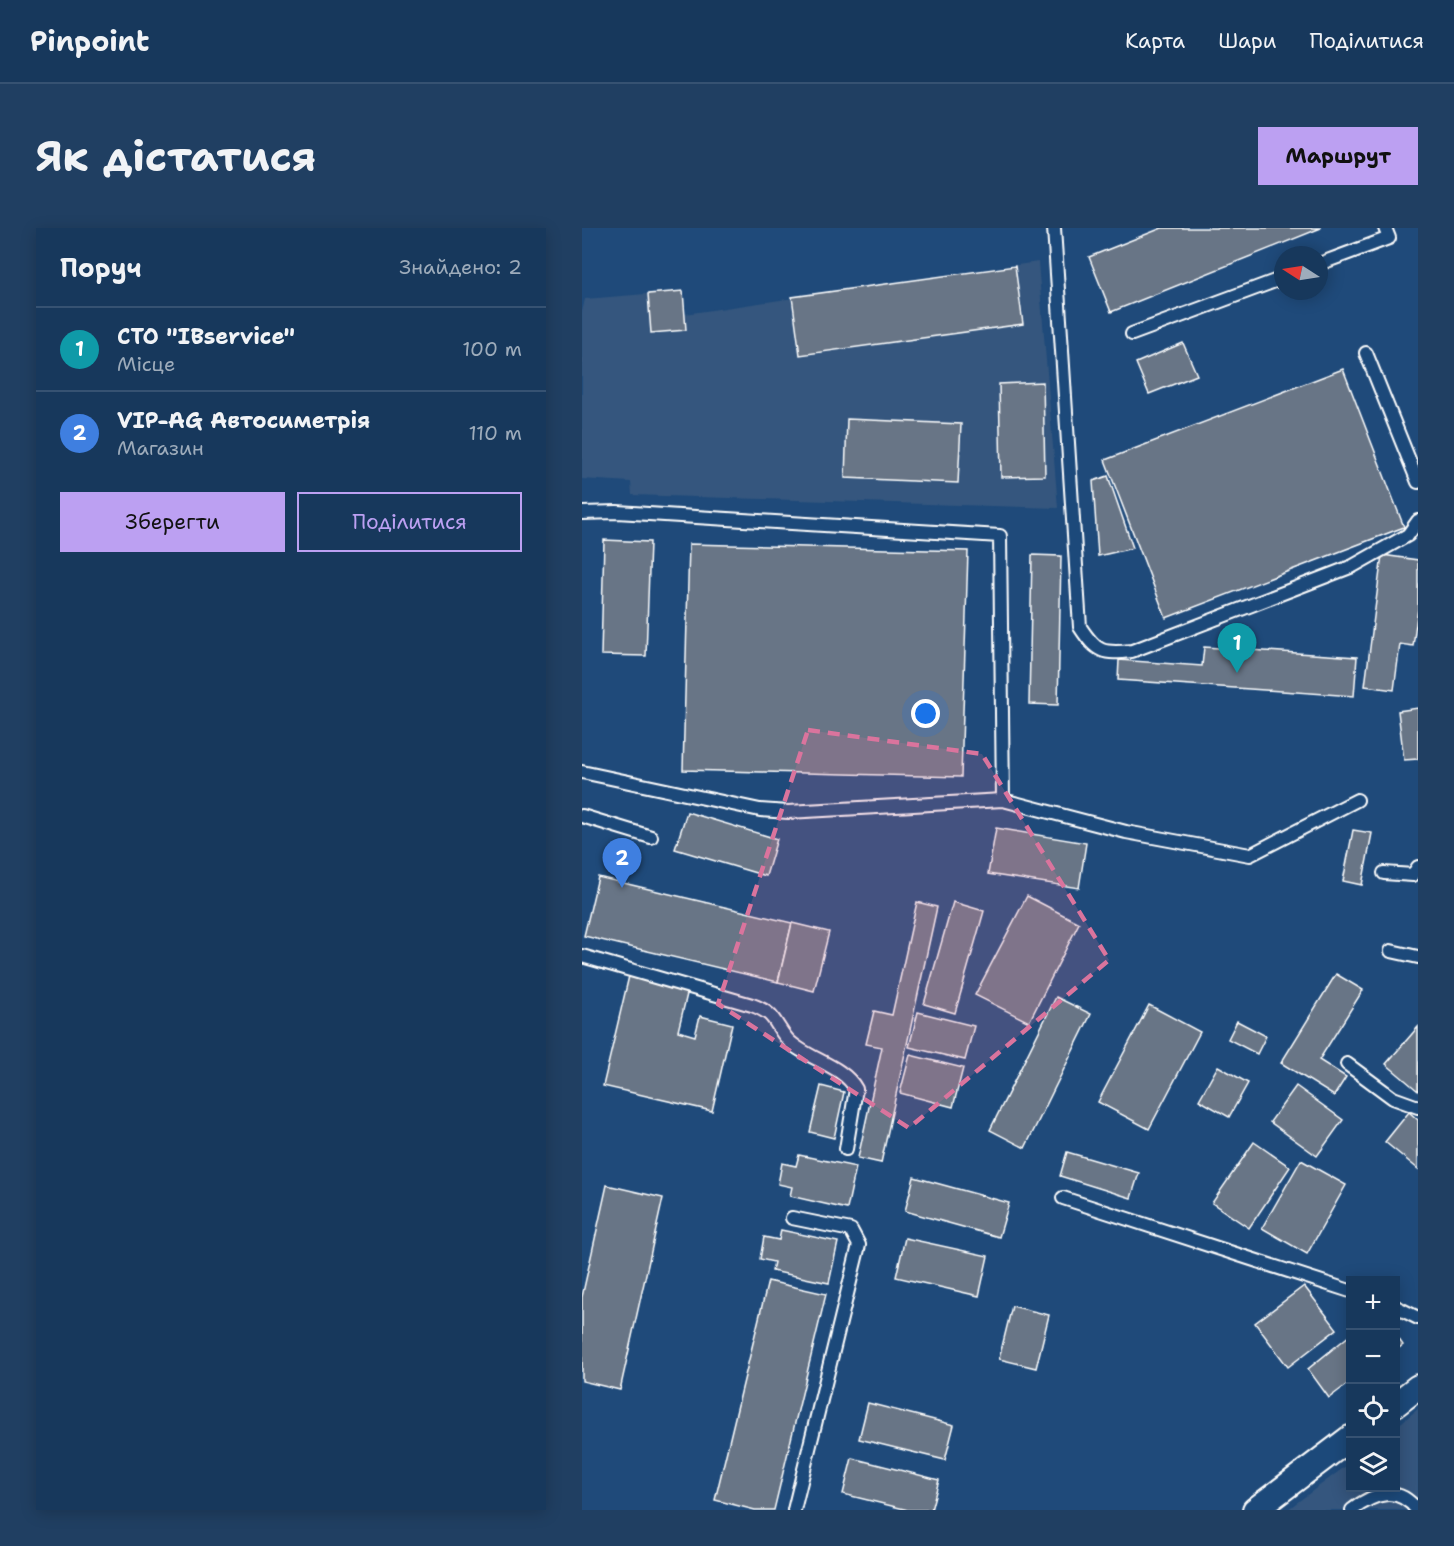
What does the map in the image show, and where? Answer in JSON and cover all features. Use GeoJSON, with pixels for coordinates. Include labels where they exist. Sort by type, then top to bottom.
{"type":"FeatureCollection","features":[{"type":"Feature","properties":{"kind":"street"},"geometry":{"type":"LineString","coordinates":[[1400,1400],[1418,1387]]}},
{"type":"Feature","properties":{"kind":"street"},"geometry":{"type":"LineString","coordinates":[[1256,1510],[1346,1441]]}},
{"type":"Feature","properties":{"kind":"lane"},"geometry":{"type":"LineString","coordinates":[[1054,228],[1080,627],[1091,645],[1110,653],[1132,651],[1143,647],[1353,566],[1408,535],[1418,521]]}},
{"type":"Feature","properties":{"kind":"lane"},"geometry":{"type":"LineString","coordinates":[[1328,261],[1389,238],[1385,228]]}},
{"type":"Feature","properties":{"kind":"lane"},"geometry":{"type":"LineString","coordinates":[[1132,334],[1274,281]]}},
{"type":"Feature","properties":{"kind":"lane"},"geometry":{"type":"LineString","coordinates":[[1366,353],[1418,482]]}},
{"type":"Feature","properties":{"kind":"lane"},"geometry":{"type":"LineString","coordinates":[[582,513],[617,512],[1000,536],[1003,800]]}},
{"type":"Feature","properties":{"kind":"lane"},"geometry":{"type":"LineString","coordinates":[[582,772],[760,810],[788,812],[1003,800],[1126,832],[1250,855],[1356,800]]}},
{"type":"Feature","properties":{"kind":"lane"},"geometry":{"type":"LineString","coordinates":[[582,816],[651,837]]}},
{"type":"Feature","properties":{"kind":"lane"},"geometry":{"type":"LineString","coordinates":[[1384,873],[1413,875],[1418,867]]}},
{"type":"Feature","properties":{"kind":"lane"},"geometry":{"type":"LineString","coordinates":[[1391,951],[1418,957]]}},
{"type":"Feature","properties":{"kind":"lane"},"geometry":{"type":"LineString","coordinates":[[582,956],[752,1005],[771,1015],[789,1041],[848,1078],[856,1089],[846,1149]]}},
{"type":"Feature","properties":{"kind":"lane"},"geometry":{"type":"LineString","coordinates":[[1347,1064],[1393,1098],[1418,1107]]}},
{"type":"Feature","properties":{"kind":"lane"},"geometry":{"type":"LineString","coordinates":[[1063,1198],[1346,1290]]}},
{"type":"Feature","properties":{"kind":"lane"},"geometry":{"type":"LineString","coordinates":[[792,1218],[851,1230],[859,1245],[794,1510]]}},
{"type":"Feature","properties":{"kind":"lane"},"geometry":{"type":"LineString","coordinates":[[1400,1309],[1418,1318]]}},
{"type":"Feature","properties":{"kind":"lane"},"geometry":{"type":"LineString","coordinates":[[1352,1510],[1373,1496],[1383,1493],[1412,1502],[1418,1510]]}},
{"type":"Feature","properties":{"kind":"highlighted area"},"geometry":{"type":"Polygon","coordinates":[[[808,730],[982,754],[1109,960],[909,1128],[718,1004],[808,730]]]}},
{"type":"Feature","properties":{"kind":"shaded area"},"geometry":{"type":"Polygon","coordinates":[[[1038,262],[1058,508],[632,495],[631,482],[582,479],[582,312],[585,299],[683,291],[685,314],[1038,262]]]}},
{"type":"Feature","properties":{"kind":"shaded area"},"geometry":{"type":"Polygon","coordinates":[[[1418,1409],[1418,1510],[1287,1510],[1346,1466],[1346,1492],[1400,1492],[1400,1424],[1418,1409]]]}},
{"type":"Feature","properties":{"kind":"building"},"geometry":{"type":"Polygon","coordinates":[[[1162,228],[1321,228],[1111,312],[1089,257],[1162,228]]]}},
{"type":"Feature","properties":{"kind":"building"},"geometry":{"type":"Polygon","coordinates":[[[1015,266],[1023,324],[800,355],[792,297],[1015,266]]]}},
{"type":"Feature","properties":{"kind":"building"},"geometry":{"type":"Polygon","coordinates":[[[683,291],[686,330],[651,333],[648,294],[683,291]]]}},
{"type":"Feature","properties":{"kind":"building"},"geometry":{"type":"Polygon","coordinates":[[[1183,343],[1197,375],[1149,394],[1136,363],[1183,343]]]}},
{"type":"Feature","properties":{"kind":"building"},"geometry":{"type":"Polygon","coordinates":[[[1343,369],[1404,527],[1166,618],[1105,460],[1343,369]]]}},
{"type":"Feature","properties":{"kind":"building"},"geometry":{"type":"Polygon","coordinates":[[[1043,382],[1045,476],[1001,477],[999,384],[1043,382]]]}},
{"type":"Feature","properties":{"kind":"building"},"geometry":{"type":"Polygon","coordinates":[[[847,419],[961,424],[958,483],[845,478],[847,419]]]}},
{"type":"Feature","properties":{"kind":"building"},"geometry":{"type":"Polygon","coordinates":[[[1108,476],[1133,548],[1098,556],[1093,481],[1108,476]]]}},
{"type":"Feature","properties":{"kind":"building"},"geometry":{"type":"Polygon","coordinates":[[[604,540],[650,542],[646,656],[601,655],[604,540]]]}},
{"type":"Feature","properties":{"kind":"building"},"geometry":{"type":"Polygon","coordinates":[[[689,544],[968,551],[961,777],[683,770],[689,544]]]}},
{"type":"Feature","properties":{"kind":"building"},"geometry":{"type":"Polygon","coordinates":[[[1032,555],[1061,556],[1058,705],[1029,704],[1032,555]]]}},
{"type":"Feature","properties":{"kind":"building"},"geometry":{"type":"Polygon","coordinates":[[[1382,555],[1418,560],[1418,608],[1413,646],[1400,644],[1394,690],[1365,686],[1382,555]]]}},
{"type":"Feature","properties":{"kind":"building"},"geometry":{"type":"Polygon","coordinates":[[[1204,647],[1357,657],[1354,696],[1118,680],[1119,660],[1202,666],[1204,647]]]}},
{"type":"Feature","properties":{"kind":"building"},"geometry":{"type":"Polygon","coordinates":[[[1418,708],[1418,759],[1404,760],[1398,711],[1418,708]]]}},
{"type":"Feature","properties":{"kind":"building"},"geometry":{"type":"Polygon","coordinates":[[[687,812],[777,839],[766,876],[675,849],[687,812]]]}},
{"type":"Feature","properties":{"kind":"building"},"geometry":{"type":"Polygon","coordinates":[[[996,828],[1086,843],[1079,888],[988,874],[996,828]]]}},
{"type":"Feature","properties":{"kind":"building"},"geometry":{"type":"Polygon","coordinates":[[[1353,830],[1372,833],[1362,885],[1343,881],[1353,830]]]}},
{"type":"Feature","properties":{"kind":"building"},"geometry":{"type":"Polygon","coordinates":[[[598,877],[792,923],[778,982],[584,936],[598,877]]]}},
{"type":"Feature","properties":{"kind":"building"},"geometry":{"type":"Polygon","coordinates":[[[1027,896],[1079,923],[1029,1022],[975,995],[1027,896]]]}},
{"type":"Feature","properties":{"kind":"building"},"geometry":{"type":"Polygon","coordinates":[[[917,902],[937,907],[881,1163],[858,1158],[882,1047],[866,1044],[874,1011],[892,1015],[917,902]]]}},
{"type":"Feature","properties":{"kind":"building"},"geometry":{"type":"Polygon","coordinates":[[[953,902],[984,911],[955,1013],[924,1004],[953,902]]]}},
{"type":"Feature","properties":{"kind":"building"},"geometry":{"type":"Polygon","coordinates":[[[792,923],[829,932],[814,991],[778,982],[792,923]]]}},
{"type":"Feature","properties":{"kind":"building"},"geometry":{"type":"Polygon","coordinates":[[[1336,974],[1363,990],[1319,1060],[1346,1077],[1334,1096],[1281,1063],[1336,974]]]}},
{"type":"Feature","properties":{"kind":"building"},"geometry":{"type":"Polygon","coordinates":[[[629,976],[688,990],[678,1031],[695,1036],[700,1016],[732,1024],[712,1111],[603,1086],[629,976]]]}},
{"type":"Feature","properties":{"kind":"building"},"geometry":{"type":"Polygon","coordinates":[[[1056,997],[1091,1014],[1025,1148],[990,1130],[1056,997]]]}},
{"type":"Feature","properties":{"kind":"building"},"geometry":{"type":"Polygon","coordinates":[[[1149,1005],[1200,1032],[1149,1129],[1098,1102],[1149,1005]]]}},
{"type":"Feature","properties":{"kind":"building"},"geometry":{"type":"Polygon","coordinates":[[[918,1012],[974,1026],[965,1060],[909,1047],[918,1012]]]}},
{"type":"Feature","properties":{"kind":"building"},"geometry":{"type":"Polygon","coordinates":[[[1237,1021],[1266,1036],[1257,1054],[1228,1039],[1237,1021]]]}},
{"type":"Feature","properties":{"kind":"building"},"geometry":{"type":"Polygon","coordinates":[[[1418,1027],[1418,1091],[1386,1064],[1418,1027]]]}},
{"type":"Feature","properties":{"kind":"building"},"geometry":{"type":"Polygon","coordinates":[[[910,1055],[963,1068],[953,1107],[900,1093],[910,1055]]]}},
{"type":"Feature","properties":{"kind":"building"},"geometry":{"type":"Polygon","coordinates":[[[1218,1066],[1248,1083],[1229,1117],[1199,1100],[1218,1066]]]}},
{"type":"Feature","properties":{"kind":"building"},"geometry":{"type":"Polygon","coordinates":[[[821,1086],[844,1092],[834,1138],[810,1132],[821,1086]]]}},
{"type":"Feature","properties":{"kind":"building"},"geometry":{"type":"Polygon","coordinates":[[[1296,1086],[1343,1120],[1317,1156],[1270,1122],[1296,1086]]]}},
{"type":"Feature","properties":{"kind":"building"},"geometry":{"type":"Polygon","coordinates":[[[1409,1112],[1418,1120],[1418,1169],[1385,1142],[1409,1112]]]}},
{"type":"Feature","properties":{"kind":"building"},"geometry":{"type":"Polygon","coordinates":[[[1254,1142],[1290,1167],[1249,1228],[1212,1203],[1254,1142]]]}},
{"type":"Feature","properties":{"kind":"building"},"geometry":{"type":"Polygon","coordinates":[[[1067,1152],[1139,1173],[1131,1198],[1060,1176],[1067,1152]]]}},
{"type":"Feature","properties":{"kind":"building"},"geometry":{"type":"Polygon","coordinates":[[[799,1155],[856,1167],[847,1209],[790,1196],[792,1187],[778,1184],[782,1163],[796,1166],[799,1155]]]}},
{"type":"Feature","properties":{"kind":"building"},"geometry":{"type":"Polygon","coordinates":[[[1301,1160],[1346,1185],[1307,1254],[1262,1228],[1301,1160]]]}},
{"type":"Feature","properties":{"kind":"building"},"geometry":{"type":"Polygon","coordinates":[[[914,1177],[1009,1203],[999,1237],[905,1211],[914,1177]]]}},
{"type":"Feature","properties":{"kind":"building"},"geometry":{"type":"Polygon","coordinates":[[[607,1185],[663,1198],[620,1390],[582,1381],[582,1297],[607,1185]]]}},
{"type":"Feature","properties":{"kind":"building"},"geometry":{"type":"Polygon","coordinates":[[[781,1230],[838,1242],[829,1283],[772,1271],[774,1262],[760,1259],[764,1237],[779,1240],[781,1230]]]}},
{"type":"Feature","properties":{"kind":"building"},"geometry":{"type":"Polygon","coordinates":[[[905,1238],[988,1256],[979,1296],[896,1277],[905,1238]]]}},
{"type":"Feature","properties":{"kind":"building"},"geometry":{"type":"Polygon","coordinates":[[[768,1281],[826,1294],[774,1510],[755,1510],[715,1500],[768,1281]]]}},
{"type":"Feature","properties":{"kind":"building"},"geometry":{"type":"Polygon","coordinates":[[[1304,1286],[1337,1329],[1288,1367],[1255,1323],[1304,1286]]]}},
{"type":"Feature","properties":{"kind":"building"},"geometry":{"type":"Polygon","coordinates":[[[1012,1306],[1049,1315],[1036,1368],[999,1359],[1012,1306]]]}},
{"type":"Feature","properties":{"kind":"building"},"geometry":{"type":"Polygon","coordinates":[[[1346,1338],[1346,1385],[1329,1398],[1308,1369],[1346,1338]]]}},
{"type":"Feature","properties":{"kind":"building"},"geometry":{"type":"Polygon","coordinates":[[[868,1403],[954,1425],[945,1460],[859,1439],[868,1403]]]}},
{"type":"Feature","properties":{"kind":"building"},"geometry":{"type":"Polygon","coordinates":[[[852,1458],[939,1480],[931,1510],[908,1510],[843,1494],[852,1458]]]}},
{"type":"Feature","properties":{"kind":"place","name":"СТО \"IBservice\""},"geometry":{"type":"Point","coordinates":[1237,673]}},
{"type":"Feature","properties":{"kind":"place","name":"VIP-AG Автосиметрія"},"geometry":{"type":"Point","coordinates":[622,888]}}]}
